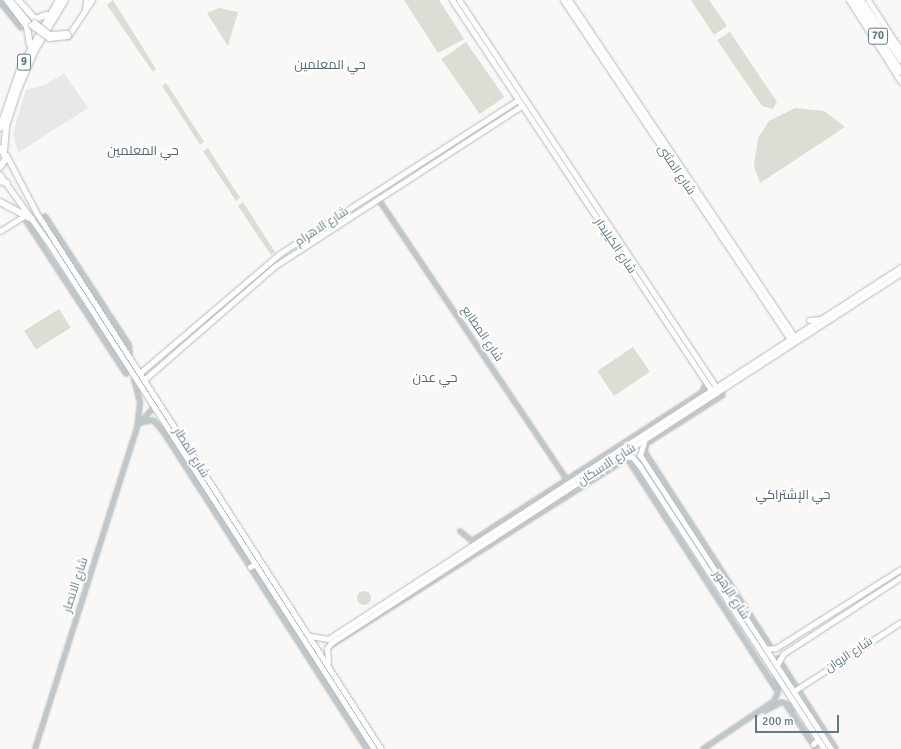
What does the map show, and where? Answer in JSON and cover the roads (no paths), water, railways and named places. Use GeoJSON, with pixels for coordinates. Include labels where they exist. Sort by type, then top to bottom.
{"type":"FeatureCollection","features":[{"type":"Feature","properties":{"kind":"highway"},"geometry":{"type":"LineString","coordinates":[[7,0],[28,30],[27,56]]}},
{"type":"Feature","properties":{"kind":"highway"},"geometry":{"type":"LineString","coordinates":[[17,0],[38,20],[54,7]]}},
{"type":"Feature","properties":{"kind":"highway","name":"9"},"geometry":{"type":"LineString","coordinates":[[0,128],[27,56],[59,0]]}},
{"type":"Feature","properties":{"kind":"highway","name":"9"},"geometry":{"type":"LineString","coordinates":[[0,167],[6,126],[18,89],[55,16],[65,0]]}},
{"type":"Feature","properties":{"kind":"highway","name":"70"},"geometry":{"type":"LineString","coordinates":[[855,0],[901,73]]}},
{"type":"Feature","properties":{"kind":"highway","name":"70"},"geometry":{"type":"LineString","coordinates":[[861,0],[901,60]]}},
{"type":"Feature","properties":{"kind":"highway"},"geometry":{"type":"LineString","coordinates":[[874,9],[874,20]]}},
{"type":"Feature","properties":{"kind":"highway"},"geometry":{"type":"LineString","coordinates":[[856,10],[865,16]]}},
{"type":"Feature","properties":{"kind":"highway"},"geometry":{"type":"LineString","coordinates":[[894,70],[901,73]]}},
{"type":"Feature","properties":{"kind":"highway"},"geometry":{"type":"LineString","coordinates":[[0,181],[7,183]]}},
{"type":"Feature","properties":{"kind":"highway"},"geometry":{"type":"LineString","coordinates":[[0,202],[28,216]]}},
{"type":"Feature","properties":{"kind":"main road"},"geometry":{"type":"LineString","coordinates":[[10,0],[33,24],[49,34],[68,34]]}},
{"type":"Feature","properties":{"kind":"main road"},"geometry":{"type":"LineString","coordinates":[[17,0],[33,24]]}},
{"type":"Feature","properties":{"kind":"main road"},"geometry":{"type":"LineString","coordinates":[[55,16],[68,0]]}},
{"type":"Feature","properties":{"kind":"main road"},"geometry":{"type":"LineString","coordinates":[[68,34],[86,8],[86,0]]}},
{"type":"Feature","properties":{"kind":"main road"},"geometry":{"type":"LineString","coordinates":[[68,34],[92,0]]}},
{"type":"Feature","properties":{"kind":"main road","name":"شارع الكيليدار"},"geometry":{"type":"LineString","coordinates":[[452,0],[590,208],[613,237],[709,381],[718,391]]}},
{"type":"Feature","properties":{"kind":"main road","name":"شارع الكيليدار"},"geometry":{"type":"LineString","coordinates":[[460,0],[606,221],[613,237]]}},
{"type":"Feature","properties":{"kind":"main road","name":"شارع المثنى"},"geometry":{"type":"LineString","coordinates":[[563,0],[627,91]]}},
{"type":"Feature","properties":{"kind":"main road","name":"شارع المثنى"},"geometry":{"type":"LineString","coordinates":[[569,0],[631,98],[792,337]]}},
{"type":"Feature","properties":{"kind":"main road"},"geometry":{"type":"LineString","coordinates":[[849,0],[901,82]]}},
{"type":"Feature","properties":{"kind":"main road"},"geometry":{"type":"LineString","coordinates":[[868,0],[901,51]]}},
{"type":"Feature","properties":{"kind":"main road","name":"شارع الاهرام"},"geometry":{"type":"LineString","coordinates":[[133,377],[265,265],[428,157],[518,100]]}},
{"type":"Feature","properties":{"kind":"main road","name":"شارع الاهرام"},"geometry":{"type":"LineString","coordinates":[[145,379],[196,333],[275,266],[379,200],[521,106]]}},
{"type":"Feature","properties":{"kind":"main road"},"geometry":{"type":"LineString","coordinates":[[495,115],[499,121]]}},
{"type":"Feature","properties":{"kind":"main road","name":"شارع المطار"},"geometry":{"type":"LineString","coordinates":[[3,151],[23,191],[83,279],[130,357],[161,403],[381,749]]}},
{"type":"Feature","properties":{"kind":"main road"},"geometry":{"type":"LineString","coordinates":[[435,153],[440,160]]}},
{"type":"Feature","properties":{"kind":"main road"},"geometry":{"type":"LineString","coordinates":[[428,157],[433,164]]}},
{"type":"Feature","properties":{"kind":"main road","name":"شارع المطار"},"geometry":{"type":"LineString","coordinates":[[0,175],[7,183],[133,377],[207,494],[255,564],[295,631],[374,749]]}},
{"type":"Feature","properties":{"kind":"main road"},"geometry":{"type":"LineString","coordinates":[[353,207],[357,213]]}},
{"type":"Feature","properties":{"kind":"main road"},"geometry":{"type":"LineString","coordinates":[[590,208],[603,225],[606,221]]}},
{"type":"Feature","properties":{"kind":"main road"},"geometry":{"type":"LineString","coordinates":[[346,211],[350,217]]}},
{"type":"Feature","properties":{"kind":"main road"},"geometry":{"type":"LineString","coordinates":[[0,231],[28,216]]}},
{"type":"Feature","properties":{"kind":"main road","name":"شارع الاسكان"},"geometry":{"type":"LineString","coordinates":[[561,492],[576,487],[609,466],[645,440],[663,431],[792,337],[901,267]]}},
{"type":"Feature","properties":{"kind":"main road","name":"شارع الاسكان"},"geometry":{"type":"LineString","coordinates":[[348,628],[353,620],[405,586],[515,516],[561,492],[593,465],[676,411],[747,377],[901,273]]}},
{"type":"Feature","properties":{"kind":"main road"},"geometry":{"type":"LineString","coordinates":[[868,300],[872,292]]}},
{"type":"Feature","properties":{"kind":"main road"},"geometry":{"type":"LineString","coordinates":[[843,305],[846,296]]}},
{"type":"Feature","properties":{"kind":"main road"},"geometry":{"type":"LineString","coordinates":[[809,320],[820,319]]}},
{"type":"Feature","properties":{"kind":"main road"},"geometry":{"type":"LineString","coordinates":[[192,328],[196,333]]}},
{"type":"Feature","properties":{"kind":"main road"},"geometry":{"type":"LineString","coordinates":[[187,332],[191,338]]}},
{"type":"Feature","properties":{"kind":"main road"},"geometry":{"type":"LineString","coordinates":[[153,409],[161,403]]}},
{"type":"Feature","properties":{"kind":"main road","name":"شارع الزهور"},"geometry":{"type":"LineString","coordinates":[[645,440],[639,453],[724,585],[769,649],[777,665],[806,707],[831,749]]}},
{"type":"Feature","properties":{"kind":"main road","name":"شارع الزهور"},"geometry":{"type":"LineString","coordinates":[[621,456],[634,459],[651,483],[670,519],[695,559],[726,602],[736,623],[749,638],[824,749]]}},
{"type":"Feature","properties":{"kind":"main road"},"geometry":{"type":"LineString","coordinates":[[651,483],[655,481],[661,487]]}},
{"type":"Feature","properties":{"kind":"main road","name":"شارع الاسكان"},"geometry":{"type":"LineString","coordinates":[[309,635],[324,640],[390,607],[536,513],[551,498]]}},
{"type":"Feature","properties":{"kind":"main road"},"geometry":{"type":"LineString","coordinates":[[250,567],[255,564]]}},
{"type":"Feature","properties":{"kind":"main road"},"geometry":{"type":"LineString","coordinates":[[769,649],[793,638],[901,570]]}},
{"type":"Feature","properties":{"kind":"main road"},"geometry":{"type":"LineString","coordinates":[[264,578],[269,574]]}},
{"type":"Feature","properties":{"kind":"main road"},"geometry":{"type":"LineString","coordinates":[[777,665],[778,658],[901,577]]}},
{"type":"Feature","properties":{"kind":"main road"},"geometry":{"type":"LineString","coordinates":[[271,589],[276,585]]}},
{"type":"Feature","properties":{"kind":"main road"},"geometry":{"type":"LineString","coordinates":[[717,590],[723,590],[724,585]]}},
{"type":"Feature","properties":{"kind":"main road"},"geometry":{"type":"LineString","coordinates":[[726,602],[727,598],[732,597]]}},
{"type":"Feature","properties":{"kind":"main road","name":"شارع الروان"},"geometry":{"type":"LineString","coordinates":[[797,688],[901,622]]}},
{"type":"Feature","properties":{"kind":"main road","name":"شارع الاسكان"},"geometry":{"type":"LineString","coordinates":[[327,648],[342,632]]}},
{"type":"Feature","properties":{"kind":"main road"},"geometry":{"type":"LineString","coordinates":[[744,641],[749,638]]}},
{"type":"Feature","properties":{"kind":"main road"},"geometry":{"type":"LineString","coordinates":[[793,638],[798,644]]}},
{"type":"Feature","properties":{"kind":"main road"},"geometry":{"type":"LineString","coordinates":[[327,648],[328,665]]}},
{"type":"Feature","properties":{"kind":"main road"},"geometry":{"type":"LineString","coordinates":[[812,744],[818,740]]}},
{"type":"Feature","properties":{"kind":"street"},"geometry":{"type":"LineString","coordinates":[[0,2],[21,28]]}},
{"type":"Feature","properties":{"kind":"street","name":"شارع المطابع"},"geometry":{"type":"LineString","coordinates":[[379,200],[567,480]]}},
{"type":"Feature","properties":{"kind":"street"},"geometry":{"type":"LineString","coordinates":[[45,216],[83,279]]}},
{"type":"Feature","properties":{"kind":"street"},"geometry":{"type":"LineString","coordinates":[[59,265],[126,374]]}},
{"type":"Feature","properties":{"kind":"street","name":"شارع الانصار"},"geometry":{"type":"LineString","coordinates":[[35,749],[137,428],[140,402],[133,377]]}},
{"type":"Feature","properties":{"kind":"street"},"geometry":{"type":"LineString","coordinates":[[676,411],[703,391],[709,381]]}},
{"type":"Feature","properties":{"kind":"street","name":"شارع الانصار"},"geometry":{"type":"LineString","coordinates":[[137,428],[153,409]]}},
{"type":"Feature","properties":{"kind":"street"},"geometry":{"type":"LineString","coordinates":[[140,423],[155,421],[207,494],[250,567],[295,631],[367,749]]}},
{"type":"Feature","properties":{"kind":"street"},"geometry":{"type":"LineString","coordinates":[[663,431],[646,444],[645,452],[769,649]]}},
{"type":"Feature","properties":{"kind":"street"},"geometry":{"type":"LineString","coordinates":[[609,466],[624,458],[629,459],[670,519]]}},
{"type":"Feature","properties":{"kind":"street"},"geometry":{"type":"LineString","coordinates":[[460,531],[471,541],[515,516],[567,480],[593,465]]}},
{"type":"Feature","properties":{"kind":"street"},"geometry":{"type":"LineString","coordinates":[[536,513],[576,487]]}},
{"type":"Feature","properties":{"kind":"street"},"geometry":{"type":"LineString","coordinates":[[695,559],[736,623],[739,633],[778,692]]}},
{"type":"Feature","properties":{"kind":"street"},"geometry":{"type":"LineString","coordinates":[[327,648],[390,607]]}},
{"type":"Feature","properties":{"kind":"street"},"geometry":{"type":"LineString","coordinates":[[778,658],[797,688],[806,707],[836,749]]}},
{"type":"Feature","properties":{"kind":"street"},"geometry":{"type":"LineString","coordinates":[[703,749],[758,714],[774,701],[778,692],[776,677]]}},
{"type":"Feature","properties":{"kind":"street"},"geometry":{"type":"LineString","coordinates":[[758,714],[785,703],[797,709]]}},
{"type":"Feature","properties":{"kind":"street"},"geometry":{"type":"LineString","coordinates":[[785,703],[816,749]]}},
{"type":"Feature","properties":{"kind":"district","name":"حي المعلمین"},"geometry":{"type":"Point","coordinates":[330,65]}},
{"type":"Feature","properties":{"kind":"district","name":"حي المعلمين"},"geometry":{"type":"Point","coordinates":[143,151]}},
{"type":"Feature","properties":{"kind":"district","name":"حي عدن"},"geometry":{"type":"Point","coordinates":[435,378]}},
{"type":"Feature","properties":{"kind":"district","name":"حي الإشتراكي"},"geometry":{"type":"Point","coordinates":[793,495]}}]}
